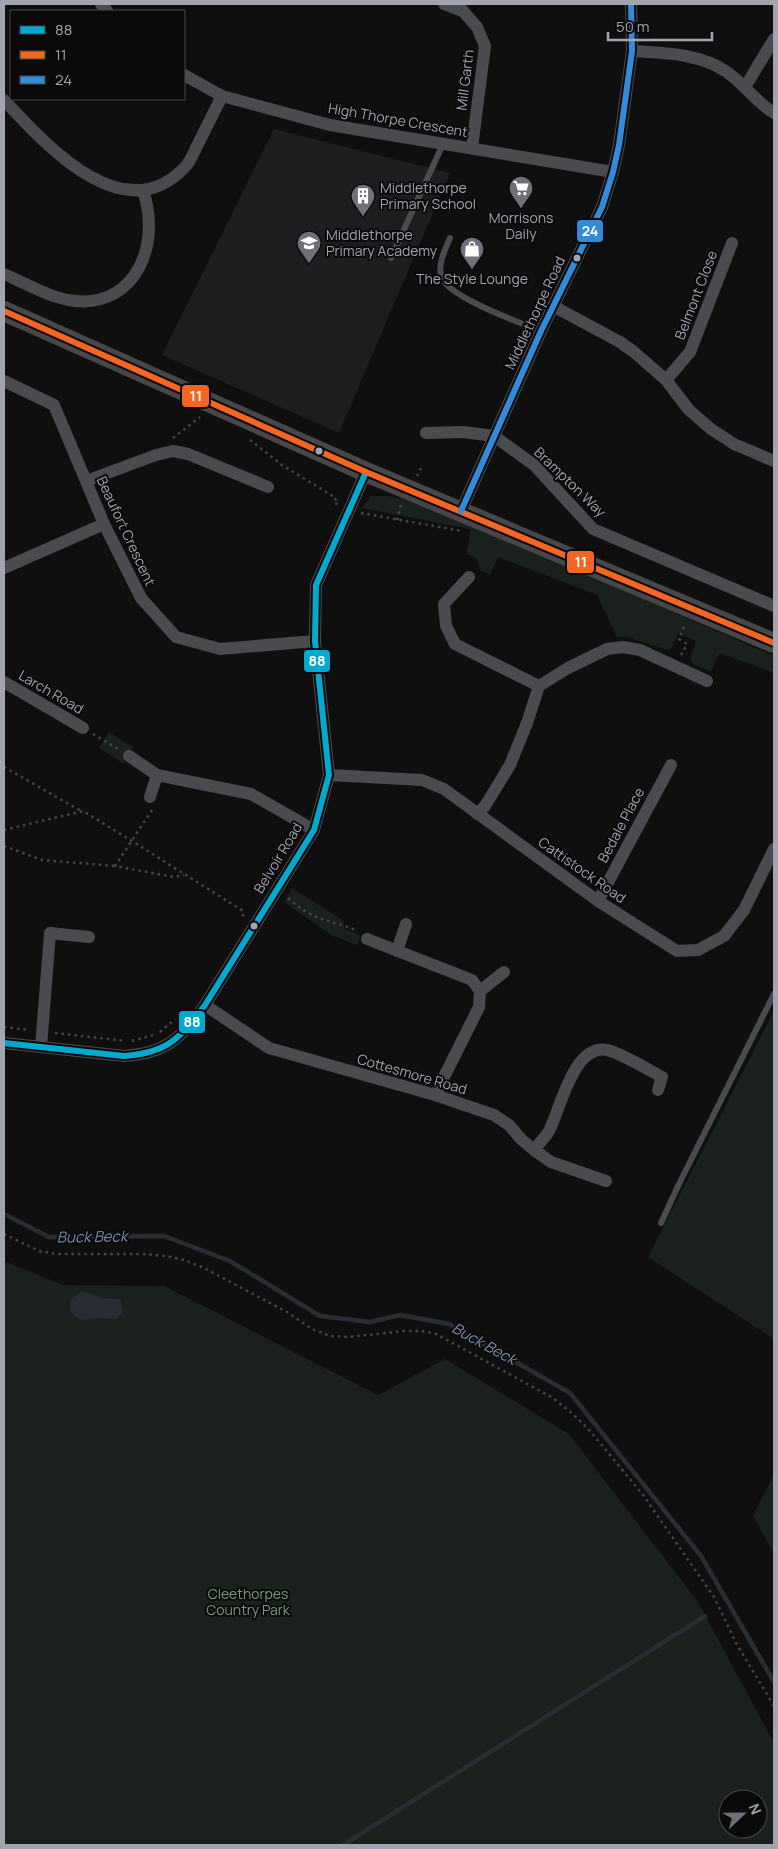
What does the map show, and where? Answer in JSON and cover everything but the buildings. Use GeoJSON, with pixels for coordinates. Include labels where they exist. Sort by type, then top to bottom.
{"type":"FeatureCollection","features":[{"type":"Feature","properties":{"kind":"main road"},"geometry":{"type":"LineString","coordinates":[[4,311],[366,472],[774,643]]}},
{"type":"Feature","properties":{"kind":"street","name":"Mill Garth"},"geometry":{"type":"LineString","coordinates":[[444,4],[465,8],[477,27],[485,46],[472,148]]}},
{"type":"Feature","properties":{"kind":"street","name":"Middlethorpe Road"},"geometry":{"type":"LineString","coordinates":[[461,511],[541,331],[602,207],[619,145],[632,51],[631,4]]}},
{"type":"Feature","properties":{"kind":"street"},"geometry":{"type":"LineString","coordinates":[[745,87],[774,39]]}},
{"type":"Feature","properties":{"kind":"street"},"geometry":{"type":"LineString","coordinates":[[632,51],[678,54],[703,60],[726,71],[763,106],[774,113]]}},
{"type":"Feature","properties":{"kind":"street","name":"High Thorpe Crescent"},"geometry":{"type":"LineString","coordinates":[[185,76],[222,96],[330,125],[613,172]]}},
{"type":"Feature","properties":{"kind":"street"},"geometry":{"type":"LineString","coordinates":[[4,100],[68,163],[106,185],[143,191],[172,180],[187,165],[222,96]]}},
{"type":"Feature","properties":{"kind":"street"},"geometry":{"type":"LineString","coordinates":[[4,274],[62,299],[76,301],[90,301],[120,290],[132,279],[147,250],[150,220],[143,191]]}},
{"type":"Feature","properties":{"kind":"street","name":"Belmont Close"},"geometry":{"type":"LineString","coordinates":[[666,380],[690,352],[732,243]]}},
{"type":"Feature","properties":{"kind":"street"},"geometry":{"type":"LineString","coordinates":[[553,306],[620,342],[634,352],[666,380],[689,410],[711,429],[734,444],[774,461]]}},
{"type":"Feature","properties":{"kind":"street","name":"Beaufort Crescent"},"geometry":{"type":"LineString","coordinates":[[4,381],[54,405],[104,524],[141,598],[176,638],[220,649],[315,641]]}},
{"type":"Feature","properties":{"kind":"street","name":"Brampton Way"},"geometry":{"type":"LineString","coordinates":[[426,433],[463,432],[494,436],[534,465],[593,529],[774,606]]}},
{"type":"Feature","properties":{"kind":"street"},"geometry":{"type":"LineString","coordinates":[[86,481],[156,455],[170,452],[188,454],[268,487]]}},
{"type":"Feature","properties":{"kind":"street","name":"Belvoir Road"},"geometry":{"type":"LineString","coordinates":[[4,1043],[124,1056],[140,1055],[158,1051],[173,1042],[186,1030],[205,1005],[314,830],[329,775],[315,641],[316,585],[366,472]]}},
{"type":"Feature","properties":{"kind":"street"},"geometry":{"type":"LineString","coordinates":[[4,568],[104,524]]}},
{"type":"Feature","properties":{"kind":"street"},"geometry":{"type":"LineString","coordinates":[[469,577],[444,604],[446,626],[455,644],[539,686]]}},
{"type":"Feature","properties":{"kind":"street"},"geometry":{"type":"LineString","coordinates":[[477,814],[485,806],[510,765],[528,723],[539,686],[568,668],[607,649],[623,647],[640,650],[707,681]]}},
{"type":"Feature","properties":{"kind":"street","name":"Larch Road"},"geometry":{"type":"LineString","coordinates":[[4,682],[83,728]]}},
{"type":"Feature","properties":{"kind":"street"},"geometry":{"type":"LineString","coordinates":[[129,756],[157,775],[251,794],[314,830]]}},
{"type":"Feature","properties":{"kind":"street","name":"Bedale Place"},"geometry":{"type":"LineString","coordinates":[[598,901],[671,764]]}},
{"type":"Feature","properties":{"kind":"street"},"geometry":{"type":"LineString","coordinates":[[150,797],[157,775]]}},
{"type":"Feature","properties":{"kind":"street","name":"Cattistock Road"},"geometry":{"type":"LineString","coordinates":[[329,775],[422,780],[444,789],[598,901],[677,951],[698,950],[724,936],[744,910],[774,849]]}},
{"type":"Feature","properties":{"kind":"street"},"geometry":{"type":"LineString","coordinates":[[397,952],[406,924]]}},
{"type":"Feature","properties":{"kind":"street"},"geometry":{"type":"LineString","coordinates":[[41,1047],[50,933],[89,938]]}},
{"type":"Feature","properties":{"kind":"street"},"geometry":{"type":"LineString","coordinates":[[367,939],[472,980],[480,991],[479,1008],[435,1095]]}},
{"type":"Feature","properties":{"kind":"street"},"geometry":{"type":"LineString","coordinates":[[480,991],[504,972]]}},
{"type":"Feature","properties":{"kind":"street","name":"Cottesmore Road"},"geometry":{"type":"LineString","coordinates":[[205,1005],[269,1048],[435,1095],[494,1115],[508,1125],[534,1150],[551,1162],[606,1181]]}},
{"type":"Feature","properties":{"kind":"street"},"geometry":{"type":"LineString","coordinates":[[534,1150],[549,1131],[570,1077],[585,1056],[596,1049],[608,1050],[662,1077],[658,1090]]}},
{"type":"Feature","properties":{"kind":"lane"},"geometry":{"type":"LineString","coordinates":[[391,258],[443,144]]}},
{"type":"Feature","properties":{"kind":"lane"},"geometry":{"type":"LineString","coordinates":[[450,238],[440,266],[441,278],[447,286],[466,298],[541,331]]}},
{"type":"Feature","properties":{"kind":"lane"},"geometry":{"type":"LineString","coordinates":[[661,1223],[774,994]]}},
{"type":"Feature","properties":{"kind":"path"},"geometry":{"type":"LineString","coordinates":[[170,452],[168,444],[204,414]]}},
{"type":"Feature","properties":{"kind":"path"},"geometry":{"type":"LineString","coordinates":[[248,439],[282,466],[336,498],[334,503],[362,514],[464,532]]}},
{"type":"Feature","properties":{"kind":"path"},"geometry":{"type":"LineString","coordinates":[[676,666],[686,644],[679,639],[685,623]]}},
{"type":"Feature","properties":{"kind":"path"},"geometry":{"type":"LineString","coordinates":[[83,728],[129,756]]}},
{"type":"Feature","properties":{"kind":"path"},"geometry":{"type":"LineString","coordinates":[[4,766],[132,841],[242,911],[243,919],[254,926]]}},
{"type":"Feature","properties":{"kind":"path"},"geometry":{"type":"LineString","coordinates":[[115,866],[157,801],[150,797]]}},
{"type":"Feature","properties":{"kind":"path"},"geometry":{"type":"LineString","coordinates":[[4,830],[82,811]]}},
{"type":"Feature","properties":{"kind":"path"},"geometry":{"type":"LineString","coordinates":[[4,846],[42,860],[115,866],[174,877],[184,875]]}},
{"type":"Feature","properties":{"kind":"path"},"geometry":{"type":"LineString","coordinates":[[277,888],[304,912],[317,918],[349,927],[369,936],[367,939]]}},
{"type":"Feature","properties":{"kind":"path"},"geometry":{"type":"LineString","coordinates":[[4,1027],[128,1042],[157,1034],[178,1017]]}},
{"type":"Feature","properties":{"kind":"path"},"geometry":{"type":"LineString","coordinates":[[4,1234],[39,1251],[57,1254],[143,1254],[184,1260],[204,1268],[287,1312],[312,1330],[330,1336],[349,1337],[403,1331],[422,1331],[436,1334],[546,1394],[573,1414],[591,1432],[643,1496],[714,1597],[736,1643],[774,1706]]}},
{"type":"Feature","properties":{"kind":"shaded area","name":"Middlethorpe Primary Academy"},"geometry":{"type":"Polygon","coordinates":[[[274,129],[450,173],[339,433],[162,355],[274,129]]]}},
{"type":"Feature","properties":{"kind":"shaded area"},"geometry":{"type":"Polygon","coordinates":[[[81,1292],[103,1298],[120,1299],[123,1312],[116,1319],[81,1320],[72,1314],[70,1310],[71,1299],[81,1292]]]}},
{"type":"Feature","properties":{"kind":"green space"},"geometry":{"type":"Polygon","coordinates":[[[371,496],[386,496],[420,502],[774,656],[774,673],[720,653],[711,671],[693,664],[690,659],[696,641],[678,633],[672,648],[667,650],[623,636],[617,637],[597,595],[498,557],[490,575],[480,570],[476,558],[467,554],[470,529],[362,508],[371,496]]]}},
{"type":"Feature","properties":{"kind":"green space"},"geometry":{"type":"Polygon","coordinates":[[[109,732],[133,747],[123,763],[99,748],[109,732]]]}},
{"type":"Feature","properties":{"kind":"green space"},"geometry":{"type":"Polygon","coordinates":[[[292,888],[344,921],[344,929],[360,935],[357,945],[331,935],[284,902],[292,888]]]}},
{"type":"Feature","properties":{"kind":"green space"},"geometry":{"type":"Polygon","coordinates":[[[774,1011],[774,1339],[648,1257],[774,1011]]]}},
{"type":"Feature","properties":{"kind":"green space","name":"Cleethorpes Country Park"},"geometry":{"type":"Polygon","coordinates":[[[4,1261],[63,1285],[164,1286],[378,1395],[445,1359],[569,1434],[698,1602],[774,1743],[774,1845],[4,1845],[4,1261]]]}},
{"type":"Feature","properties":{"kind":"green space"},"geometry":{"type":"Polygon","coordinates":[[[774,1475],[774,1554],[753,1515],[774,1475]]]}},
{"type":"Feature","properties":{"kind":"waterway","name":"Buck Beck"},"geometry":{"type":"LineString","coordinates":[[4,1214],[49,1237],[164,1236],[230,1261],[320,1316],[370,1322],[400,1315],[449,1324],[570,1393],[701,1556],[774,1682]]}},
{"type":"Feature","properties":{"kind":"waterway"},"geometry":{"type":"LineString","coordinates":[[343,1845],[705,1616]]}},
{"type":"Feature","properties":{"kind":"transit line","name":"24"},"geometry":{"type":"LineString","coordinates":[[461,511],[541,331],[602,207],[619,145],[632,51],[631,4]]}},
{"type":"Feature","properties":{"kind":"transit line","name":"11"},"geometry":{"type":"LineString","coordinates":[[4,311],[366,472],[774,643]]}},
{"type":"Feature","properties":{"kind":"transit line","name":"88"},"geometry":{"type":"LineString","coordinates":[[4,1043],[124,1056],[139,1054],[152,1051],[172,1042],[205,1005],[314,830],[329,775],[315,641],[316,585],[366,472]]}},
{"type":"Feature","properties":{"kind":"place","name":"Morrisons Daily"},"geometry":{"type":"Point","coordinates":[521,209]}},
{"type":"Feature","properties":{"kind":"place","name":"Middlethorpe Primary School"},"geometry":{"type":"Point","coordinates":[363,217]}},
{"type":"Feature","properties":{"kind":"place","name":"Middlethorpe Primary Academy"},"geometry":{"type":"Point","coordinates":[309,264]}},
{"type":"Feature","properties":{"kind":"place","name":"The Style Lounge"},"geometry":{"type":"Point","coordinates":[472,270]}}]}
